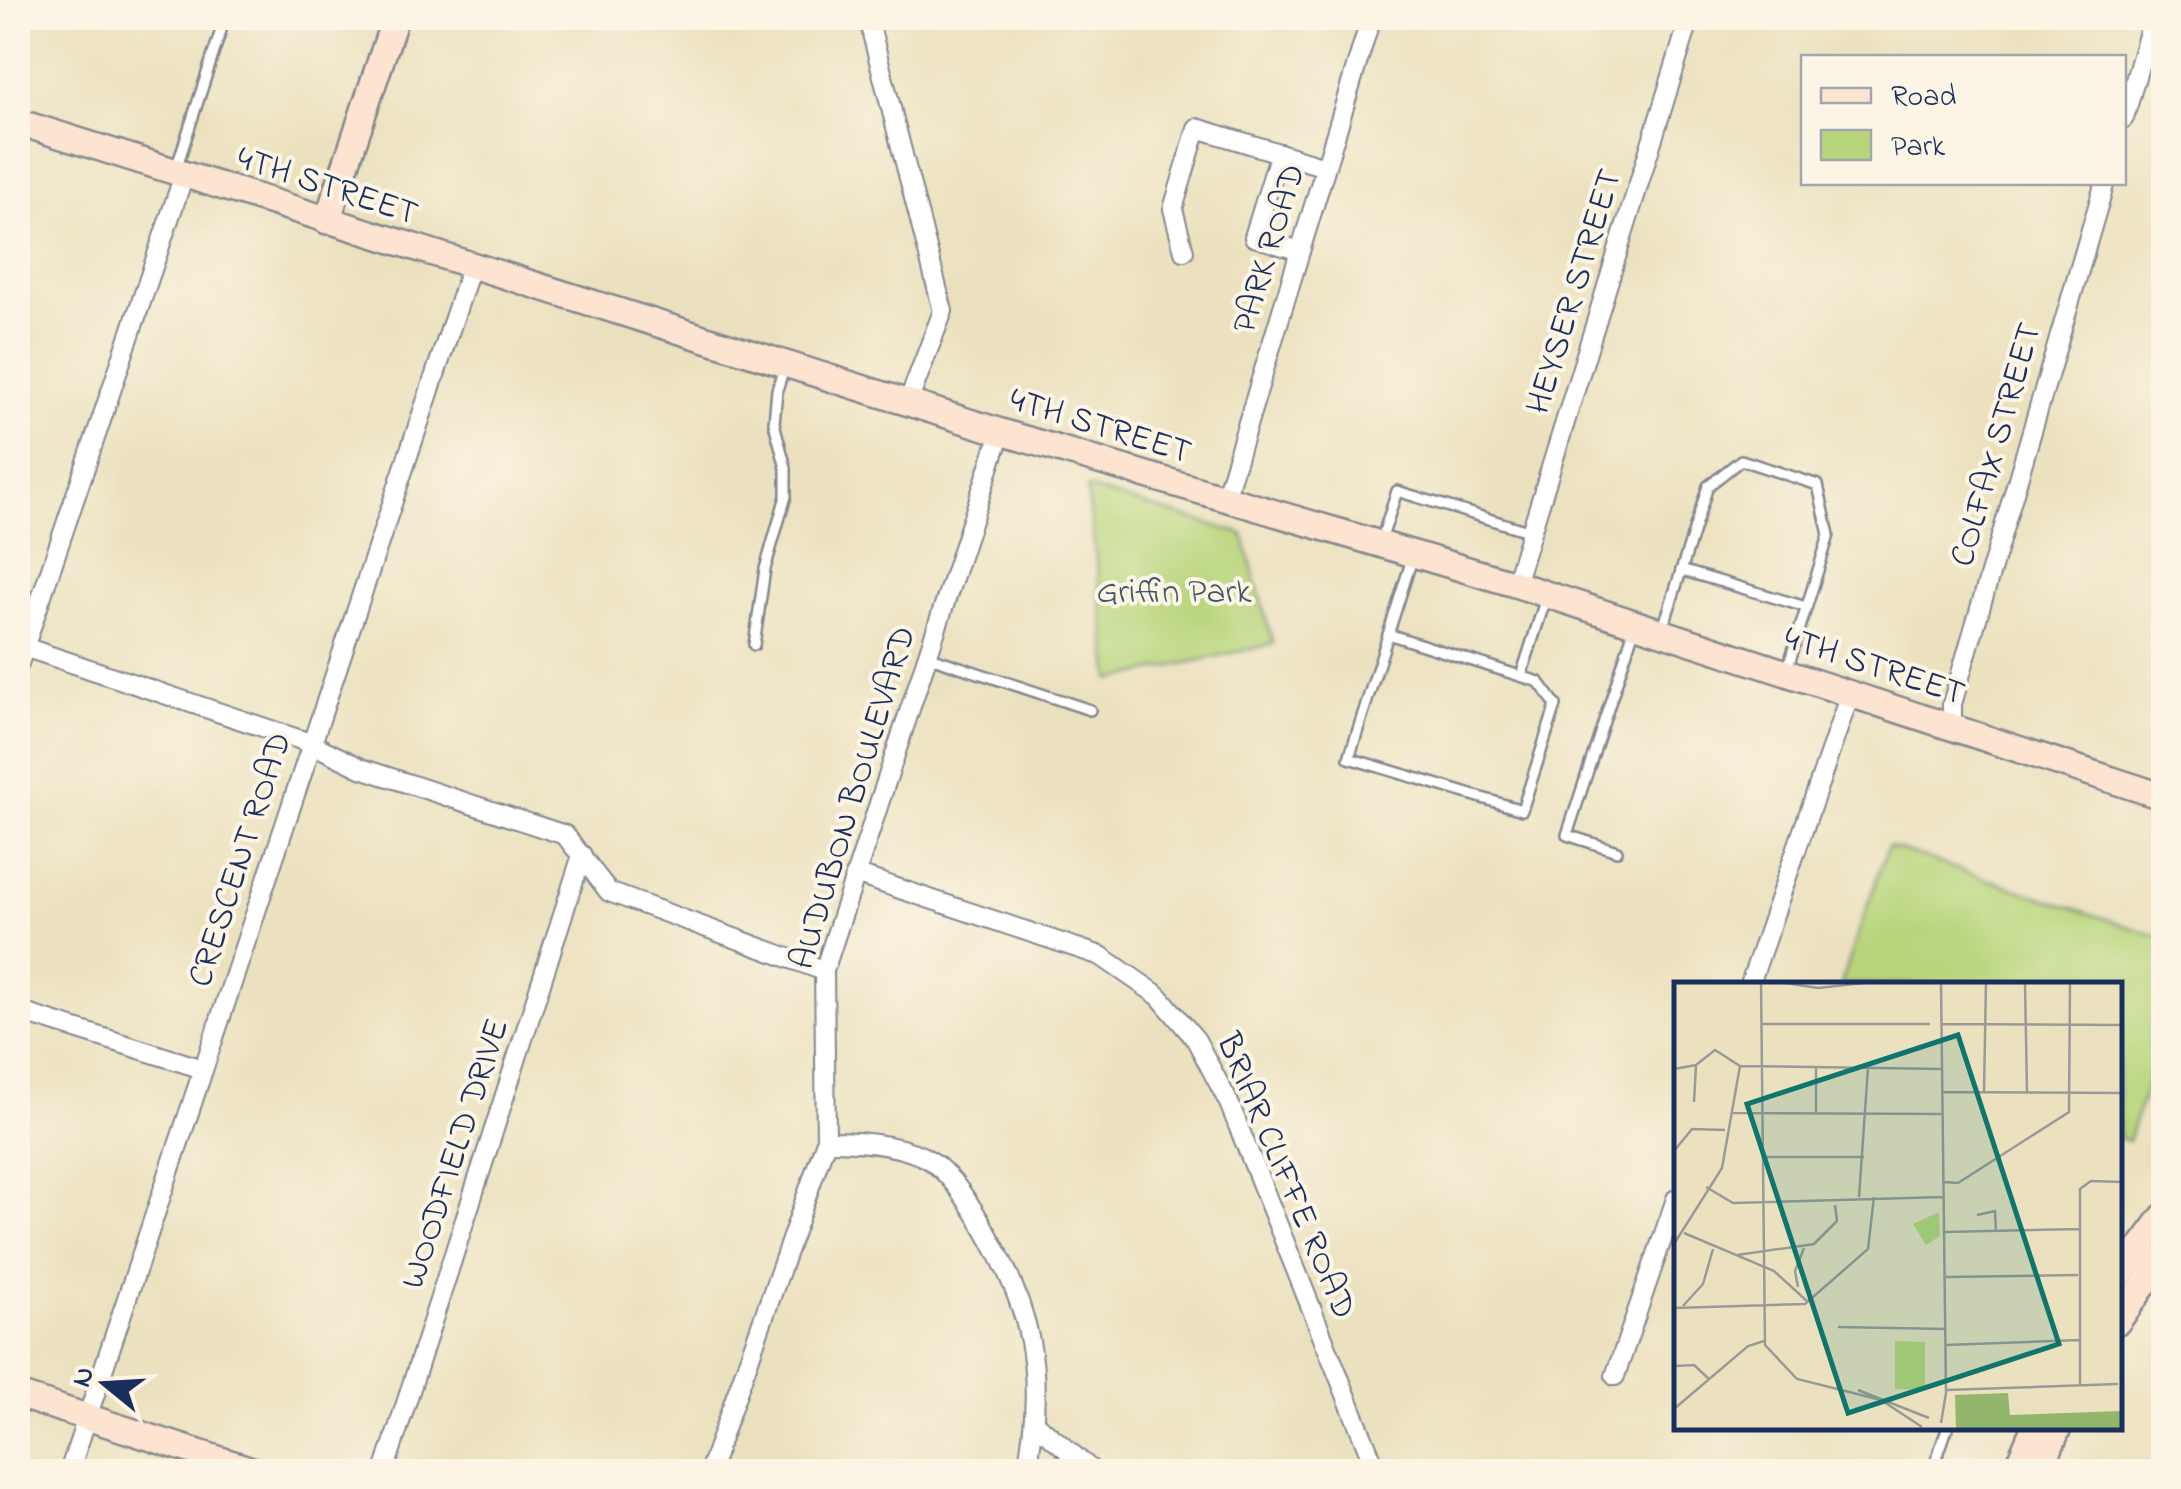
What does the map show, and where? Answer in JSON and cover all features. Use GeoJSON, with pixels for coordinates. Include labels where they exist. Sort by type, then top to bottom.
{"type":"FeatureCollection","features":[{"type":"Feature","properties":{"kind":"street"},"geometry":{"type":"LineString","coordinates":[[328,221],[395,18]]}},
{"type":"Feature","properties":{"kind":"street"},"geometry":{"type":"LineString","coordinates":[[868,18],[943,310],[909,400]]}},
{"type":"Feature","properties":{"kind":"street","name":"PARK ROAD"},"geometry":{"type":"LineString","coordinates":[[1225,498],[1371,18]]}},
{"type":"Feature","properties":{"kind":"street","name":"HEYSER STREET"},"geometry":{"type":"LineString","coordinates":[[1515,584],[1690,18]]}},
{"type":"Feature","properties":{"kind":"street"},"geometry":{"type":"LineString","coordinates":[[2126,111],[2153,18]]}},
{"type":"Feature","properties":{"kind":"street","name":"4TH STREET"},"geometry":{"type":"LineString","coordinates":[[18,122],[1001,432],[1547,594],[2164,797]]}},
{"type":"Feature","properties":{"kind":"street"},"geometry":{"type":"LineString","coordinates":[[1184,251],[1173,209],[1198,128],[1325,167]]}},
{"type":"Feature","properties":{"kind":"street"},"geometry":{"type":"LineString","coordinates":[[1280,154],[1254,237],[1300,251]]}},
{"type":"Feature","properties":{"kind":"street"},"geometry":{"type":"LineString","coordinates":[[18,666],[180,173]]}},
{"type":"Feature","properties":{"kind":"street","name":"COLFAX STREET"},"geometry":{"type":"LineString","coordinates":[[1952,725],[1952,704],[2103,185]]}},
{"type":"Feature","properties":{"kind":"street","name":"CRESCENT ROAD"},"geometry":{"type":"LineString","coordinates":[[69,1472],[471,267]]}},
{"type":"Feature","properties":{"kind":"street","name":"AUDUBON BOULEVARD"},"geometry":{"type":"LineString","coordinates":[[709,1472],[826,1140],[824,970],[1001,432]]}},
{"type":"Feature","properties":{"kind":"street"},"geometry":{"type":"LineString","coordinates":[[24,647],[310,743],[361,768],[565,835],[610,892],[824,970]]}},
{"type":"Feature","properties":{"kind":"street"},"geometry":{"type":"LineString","coordinates":[[1751,982],[1850,694]]}},
{"type":"Feature","properties":{"kind":"street","name":"WOODFIELD DRIVE"},"geometry":{"type":"LineString","coordinates":[[384,1472],[582,854]]}},
{"type":"Feature","properties":{"kind":"street","name":"BRIAR CLIFFE ROAD"},"geometry":{"type":"LineString","coordinates":[[855,874],[1101,956],[1126,969],[1180,1018],[1196,1040],[1229,1104],[1376,1472]]}},
{"type":"Feature","properties":{"kind":"street"},"geometry":{"type":"LineString","coordinates":[[18,1012],[203,1069]]}},
{"type":"Feature","properties":{"kind":"street"},"geometry":{"type":"LineString","coordinates":[[826,1140],[893,1149],[930,1161],[966,1197],[1012,1275],[1033,1355],[1036,1424],[1026,1472]]}},
{"type":"Feature","properties":{"kind":"street"},"geometry":{"type":"LineString","coordinates":[[1615,1376],[1674,1205]]}},
{"type":"Feature","properties":{"kind":"street"},"geometry":{"type":"LineString","coordinates":[[2121,1274],[2164,1216]]}},
{"type":"Feature","properties":{"kind":"street"},"geometry":{"type":"LineString","coordinates":[[2121,1317],[2164,1257]]}},
{"type":"Feature","properties":{"kind":"street"},"geometry":{"type":"LineString","coordinates":[[18,1395],[258,1472]]}},
{"type":"Feature","properties":{"kind":"street"},"geometry":{"type":"LineString","coordinates":[[1036,1424],[1094,1472]]}},
{"type":"Feature","properties":{"kind":"street"},"geometry":{"type":"LineString","coordinates":[[2015,1472],[2034,1429]]}},
{"type":"Feature","properties":{"kind":"street"},"geometry":{"type":"LineString","coordinates":[[2038,1472],[2057,1429]]}},
{"type":"Feature","properties":{"kind":"lane"},"geometry":{"type":"LineString","coordinates":[[180,173],[225,18]]}},
{"type":"Feature","properties":{"kind":"lane"},"geometry":{"type":"LineString","coordinates":[[754,645],[764,569],[786,496],[786,468],[774,423],[777,390],[786,362]]}},
{"type":"Feature","properties":{"kind":"lane"},"geometry":{"type":"LineString","coordinates":[[1662,632],[1708,486],[1740,460],[1818,485],[1829,535],[1786,672]]}},
{"type":"Feature","properties":{"kind":"lane"},"geometry":{"type":"LineString","coordinates":[[1380,544],[1397,491],[1531,532]]}},
{"type":"Feature","properties":{"kind":"lane"},"geometry":{"type":"LineString","coordinates":[[1388,634],[1540,682],[1556,705],[1522,810],[1349,758],[1413,554]]}},
{"type":"Feature","properties":{"kind":"lane"},"geometry":{"type":"LineString","coordinates":[[1681,570],[1806,608]]}},
{"type":"Feature","properties":{"kind":"lane"},"geometry":{"type":"LineString","coordinates":[[1521,676],[1547,594]]}},
{"type":"Feature","properties":{"kind":"lane"},"geometry":{"type":"LineString","coordinates":[[1617,851],[1567,835],[1636,623]]}},
{"type":"Feature","properties":{"kind":"lane"},"geometry":{"type":"LineString","coordinates":[[927,656],[1090,710]]}},
{"type":"Feature","properties":{"kind":"lane"},"geometry":{"type":"LineString","coordinates":[[1932,1472],[1947,1429]]}},
{"type":"Feature","properties":{"kind":"green space","name":"Griffin Park"},"geometry":{"type":"Polygon","coordinates":[[[1087,488],[1243,534],[1273,644],[1111,680],[1087,488]]]}},
{"type":"Feature","properties":{"kind":"green space"},"geometry":{"type":"Polygon","coordinates":[[[1888,846],[2163,938],[2163,1037],[2128,1141],[2121,1139],[2121,982],[1842,982],[1888,846]]]}}]}
